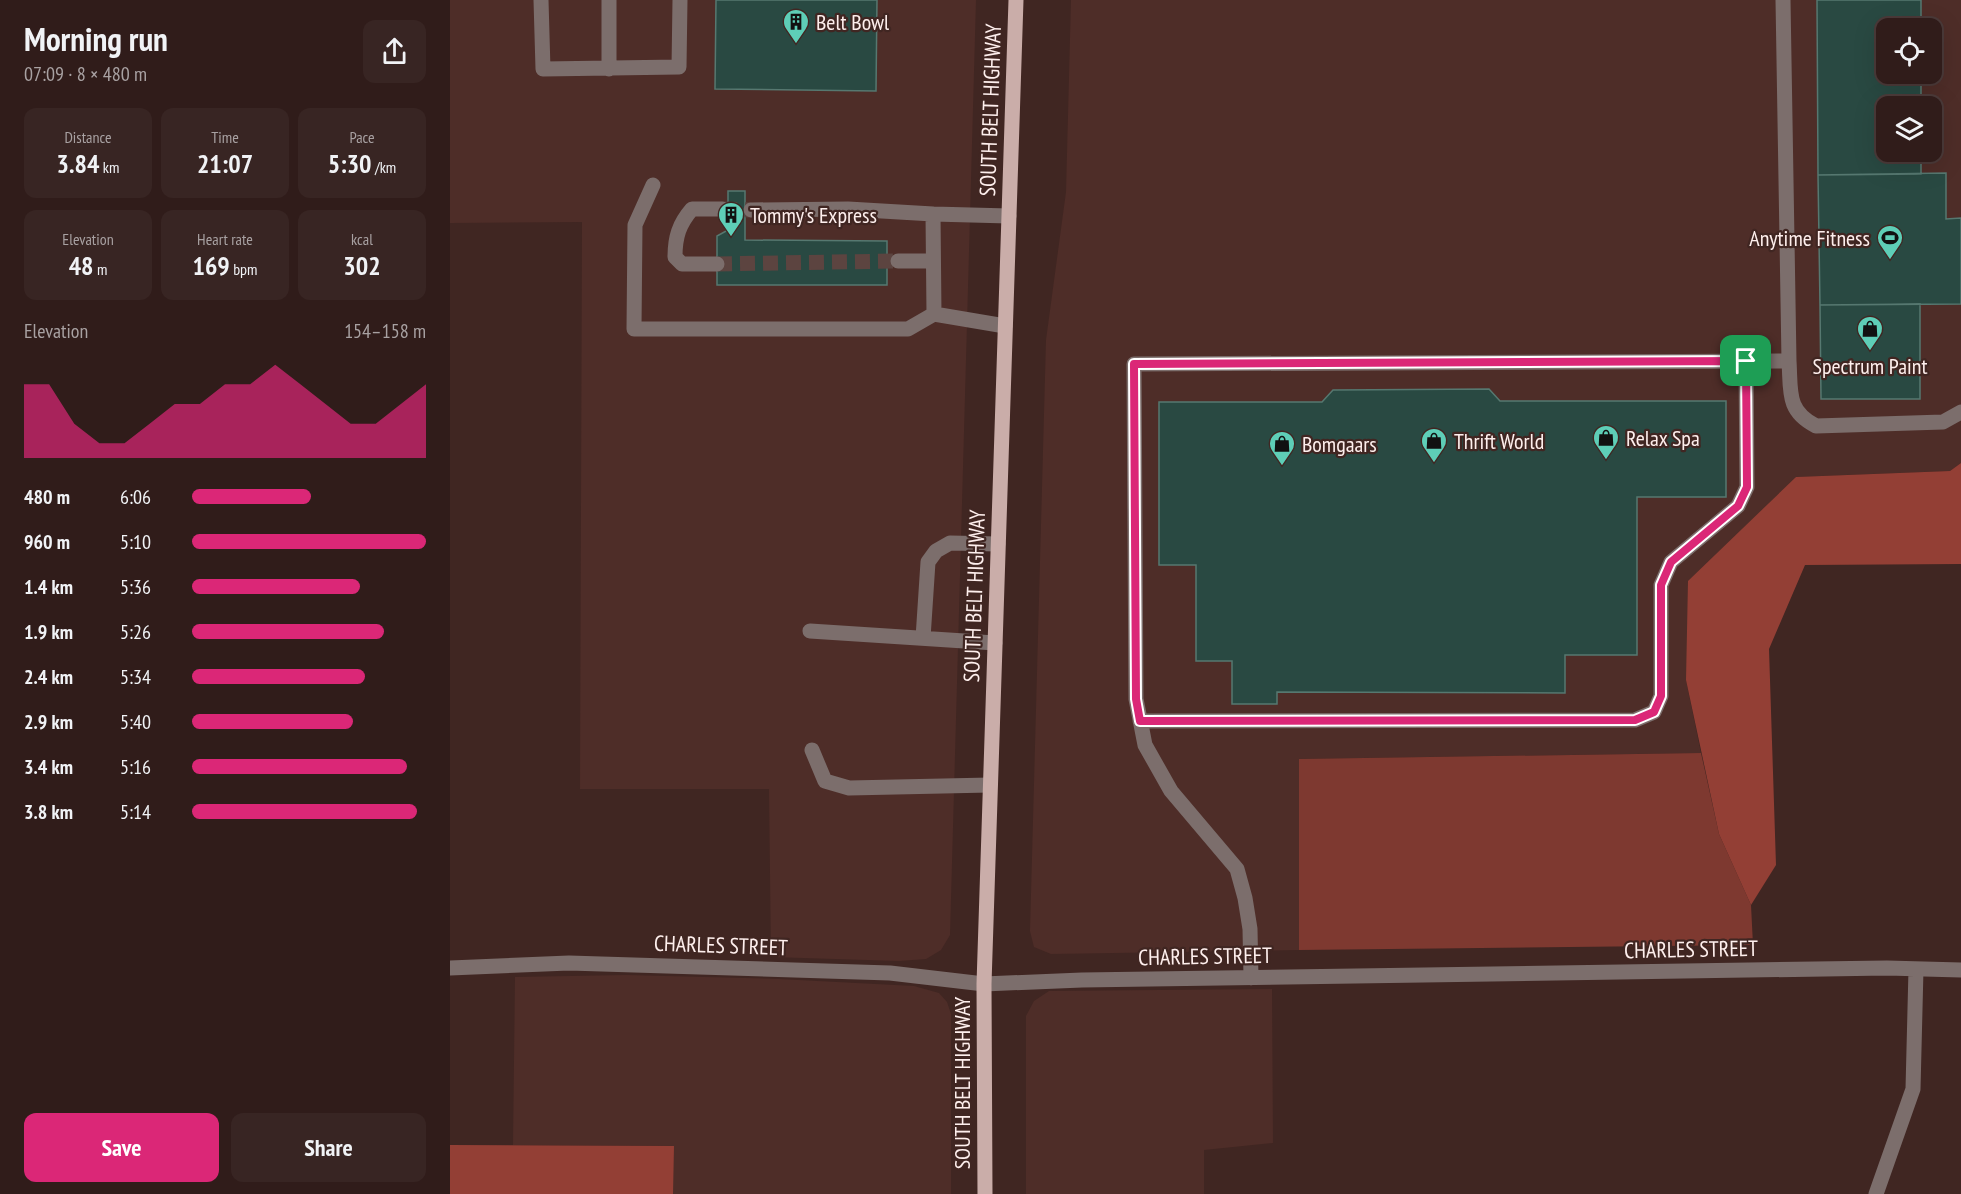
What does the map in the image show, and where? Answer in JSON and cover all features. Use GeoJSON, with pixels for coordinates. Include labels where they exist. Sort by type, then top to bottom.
{"type":"FeatureCollection","features":[{"type":"Feature","properties":{"kind":"main road","name":"SOUTH BELT HIGHWAY"},"geometry":{"type":"LineString","coordinates":[[985,1194],[984,984],[1016,0]]}},
{"type":"Feature","properties":{"kind":"street"},"geometry":{"type":"LineString","coordinates":[[541,0],[543,69],[679,67],[680,0]]}},
{"type":"Feature","properties":{"kind":"street"},"geometry":{"type":"LineString","coordinates":[[609,0],[609,69]]}},
{"type":"Feature","properties":{"kind":"street"},"geometry":{"type":"LineString","coordinates":[[1783,0],[1789,361],[1792,405],[1801,418],[1816,426],[1943,422],[1961,412]]}},
{"type":"Feature","properties":{"kind":"street"},"geometry":{"type":"LineString","coordinates":[[653,185],[634,225],[634,330],[908,330],[934,314],[1005,326]]}},
{"type":"Feature","properties":{"kind":"street"},"geometry":{"type":"LineString","coordinates":[[717,264],[682,264],[675,257],[675,242],[681,221],[692,209],[722,209]]}},
{"type":"Feature","properties":{"kind":"street"},"geometry":{"type":"LineString","coordinates":[[751,210],[848,209],[1009,216]]}},
{"type":"Feature","properties":{"kind":"street"},"geometry":{"type":"LineString","coordinates":[[933,214],[934,314]]}},
{"type":"Feature","properties":{"kind":"street"},"geometry":{"type":"LineString","coordinates":[[898,261],[933,261]]}},
{"type":"Feature","properties":{"kind":"street"},"geometry":{"type":"LineString","coordinates":[[1140,721],[1635,720],[1654,712],[1661,696],[1661,585],[1671,562],[1738,506],[1747,487],[1746,361]]}},
{"type":"Feature","properties":{"kind":"street"},"geometry":{"type":"LineString","coordinates":[[1251,978],[1250,930],[1237,869],[1171,791],[1145,745],[1140,721],[1136,699],[1134,364],[1789,361]]}},
{"type":"Feature","properties":{"kind":"street"},"geometry":{"type":"LineString","coordinates":[[923,638],[928,562],[936,551],[950,543],[998,544]]}},
{"type":"Feature","properties":{"kind":"street"},"geometry":{"type":"LineString","coordinates":[[810,631],[995,643]]}},
{"type":"Feature","properties":{"kind":"street"},"geometry":{"type":"LineString","coordinates":[[812,750],[825,781],[849,788],[990,785]]}},
{"type":"Feature","properties":{"kind":"street","name":"CHARLES STREET"},"geometry":{"type":"LineString","coordinates":[[450,968],[569,963],[890,973],[984,984],[1251,978],[1961,970]]}},
{"type":"Feature","properties":{"kind":"street"},"geometry":{"type":"LineString","coordinates":[[1876,1194],[1912,1089],[1916,969]]}},
{"type":"Feature","properties":{"kind":"shaded area"},"geometry":{"type":"Polygon","coordinates":[[[450,0],[976,0],[950,935],[941,950],[926,959],[899,961],[771,957],[769,789],[580,789],[582,222],[450,223],[450,0]]]}},
{"type":"Feature","properties":{"kind":"shaded area"},"geometry":{"type":"Polygon","coordinates":[[[1071,0],[1961,0],[1961,463],[1950,471],[1796,477],[1686,680],[1701,753],[1299,759],[1299,950],[1051,954],[1034,947],[1030,931],[1046,340],[1066,192],[1071,0]]]}},
{"type":"Feature","properties":{"kind":"shaded area"},"geometry":{"type":"Polygon","coordinates":[[[1961,463],[1961,564],[1805,565],[1769,649],[1776,865],[1751,905],[1719,834],[1686,680],[1688,581],[1796,477],[1950,471],[1961,463]]]}},
{"type":"Feature","properties":{"kind":"shaded area"},"geometry":{"type":"Polygon","coordinates":[[[1701,753],[1719,834],[1751,905],[1753,945],[1299,950],[1299,759],[1701,753]]]}},
{"type":"Feature","properties":{"kind":"shaded area"},"geometry":{"type":"Polygon","coordinates":[[[626,975],[779,979],[914,986],[939,993],[947,1002],[951,1014],[951,1194],[673,1194],[673,1146],[513,1145],[515,977],[626,975]]]}},
{"type":"Feature","properties":{"kind":"shaded area"},"geometry":{"type":"Polygon","coordinates":[[[1272,989],[1273,1143],[1204,1150],[1204,1194],[1026,1194],[1026,1016],[1034,1001],[1049,991],[1272,989]]]}},
{"type":"Feature","properties":{"kind":"shaded area"},"geometry":{"type":"Polygon","coordinates":[[[450,1145],[674,1146],[673,1194],[450,1194],[450,1145]]]}},
{"type":"Feature","properties":{"kind":"building","name":"Belt Bowl"},"geometry":{"type":"Polygon","coordinates":[[[716,0],[877,0],[876,91],[715,89],[716,0]]]}},
{"type":"Feature","properties":{"kind":"building"},"geometry":{"type":"Polygon","coordinates":[[[1817,0],[1921,0],[1921,18],[1876,18],[1876,84],[1921,84],[1921,96],[1876,96],[1876,162],[1921,162],[1921,174],[1818,175],[1817,0]]]}},
{"type":"Feature","properties":{"kind":"building","name":"Anytime Fitness"},"geometry":{"type":"Polygon","coordinates":[[[1946,173],[1946,219],[1961,218],[1961,304],[1820,305],[1818,175],[1946,173]]]}},
{"type":"Feature","properties":{"kind":"building","name":"Tommy's Express"},"geometry":{"type":"Polygon","coordinates":[[[728,191],[745,191],[745,240],[887,241],[887,285],[717,285],[717,236],[728,230],[728,191]]]}},
{"type":"Feature","properties":{"kind":"building","name":"Spectrum Paint"},"geometry":{"type":"Polygon","coordinates":[[[1920,304],[1920,399],[1821,399],[1820,305],[1920,304]]]}},
{"type":"Feature","properties":{"kind":"building"},"geometry":{"type":"Polygon","coordinates":[[[1489,389],[1500,401],[1726,401],[1726,497],[1637,497],[1637,655],[1565,655],[1565,693],[1277,692],[1277,704],[1232,704],[1232,661],[1196,661],[1196,565],[1159,565],[1159,402],[1322,402],[1333,390],[1489,389]]]}},
{"type":"Feature","properties":{"kind":"tunnel"},"geometry":{"type":"LineString","coordinates":[[722,209],[751,210]]}},
{"type":"Feature","properties":{"kind":"tunnel"},"geometry":{"type":"LineString","coordinates":[[717,264],[898,261]]}},
{"type":"Feature","properties":{"kind":"place","name":"Belt Bowl"},"geometry":{"type":"Point","coordinates":[796,45]}},
{"type":"Feature","properties":{"kind":"place","name":"Tommy's Express"},"geometry":{"type":"Point","coordinates":[731,238]}},
{"type":"Feature","properties":{"kind":"place","name":"Anytime Fitness"},"geometry":{"type":"Point","coordinates":[1890,261]}},
{"type":"Feature","properties":{"kind":"place","name":"Spectrum Paint"},"geometry":{"type":"Point","coordinates":[1870,352]}},
{"type":"Feature","properties":{"kind":"place","name":"Relax Spa"},"geometry":{"type":"Point","coordinates":[1606,461]}},
{"type":"Feature","properties":{"kind":"place","name":"Thrift World"},"geometry":{"type":"Point","coordinates":[1434,464]}},
{"type":"Feature","properties":{"kind":"place","name":"Bomgaars"},"geometry":{"type":"Point","coordinates":[1282,467]}},
{"type":"Feature","properties":{"kind":"route"},"geometry":{"type":"LineString","coordinates":[[1746,361],[1747,487],[1738,506],[1671,562],[1661,585],[1661,696],[1654,712],[1635,720],[1140,721],[1136,699],[1134,364],[1746,361]]}}]}
